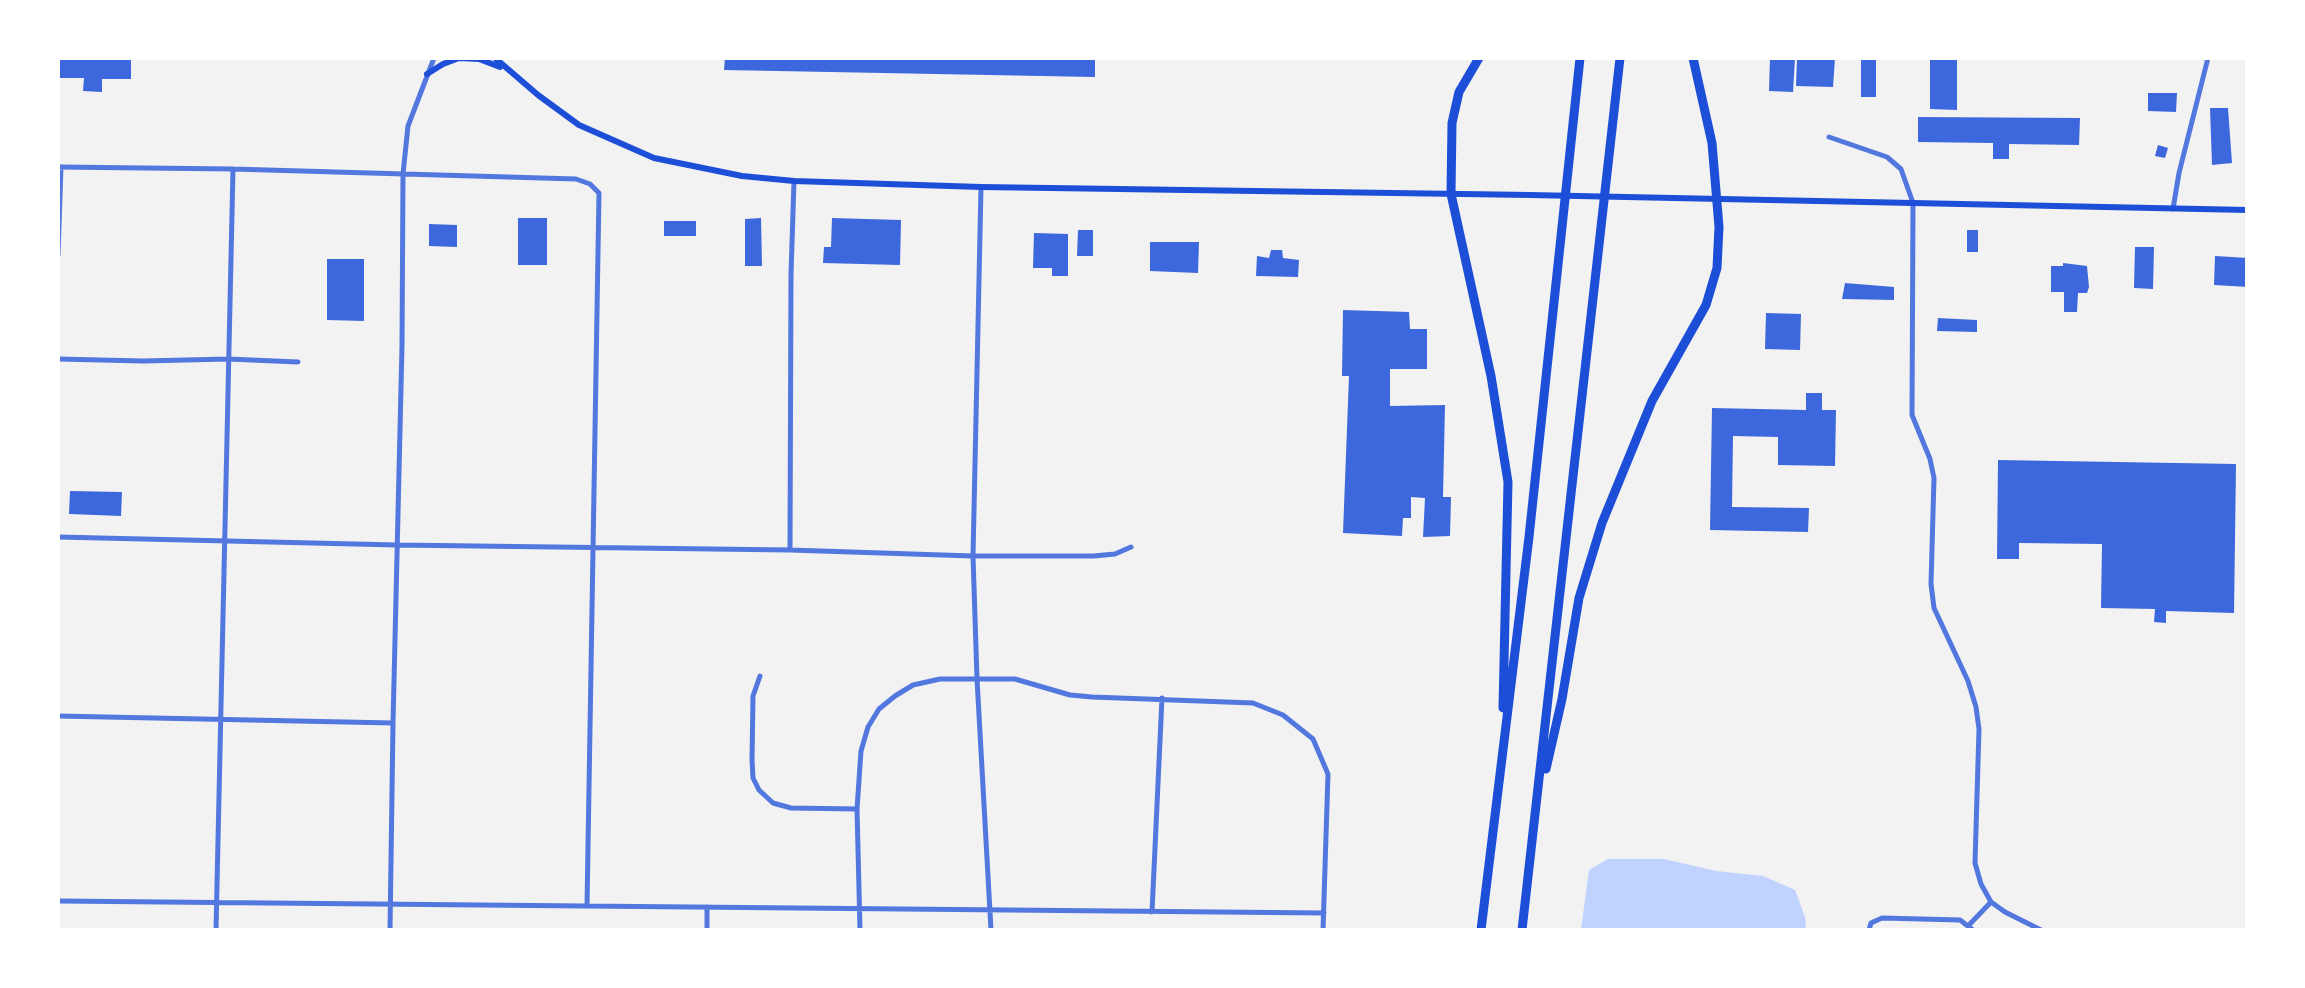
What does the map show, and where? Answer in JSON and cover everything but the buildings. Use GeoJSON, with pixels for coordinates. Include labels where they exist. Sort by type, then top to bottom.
{"type":"FeatureCollection","features":[{"type":"Feature","properties":{"kind":"highway"},"geometry":{"type":"LineString","coordinates":[[1479,58],[1458,92],[1452,124],[1451,194],[1491,376],[1508,482],[1502,760]]}},
{"type":"Feature","properties":{"kind":"highway"},"geometry":{"type":"LineString","coordinates":[[1481,930],[1531,518],[1580,58]]}},
{"type":"Feature","properties":{"kind":"highway"},"geometry":{"type":"LineString","coordinates":[[1522,930],[1620,58]]}},
{"type":"Feature","properties":{"kind":"highway"},"geometry":{"type":"LineString","coordinates":[[1535,816],[1562,698],[1579,598],[1602,523],[1652,402],[1706,304],[1717,268],[1712,143],[1692,58]]}},
{"type":"Feature","properties":{"kind":"main road"},"geometry":{"type":"LineString","coordinates":[[427,74],[459,58],[478,59],[506,69]]}},
{"type":"Feature","properties":{"kind":"main road"},"geometry":{"type":"LineString","coordinates":[[495,58],[579,126],[654,158],[742,176],[794,181],[2248,210]]}},
{"type":"Feature","properties":{"kind":"street"},"geometry":{"type":"LineString","coordinates":[[390,930],[404,174],[408,126],[434,58]]}},
{"type":"Feature","properties":{"kind":"street"},"geometry":{"type":"LineString","coordinates":[[2173,209],[2208,58]]}},
{"type":"Feature","properties":{"kind":"street"},"geometry":{"type":"LineString","coordinates":[[1829,137],[1887,157],[1902,169],[1913,203],[1912,415],[1934,478],[1934,608],[1968,681],[1980,729],[1975,863],[1991,902],[2042,930]]}},
{"type":"Feature","properties":{"kind":"street"},"geometry":{"type":"LineString","coordinates":[[58,255],[59,167],[576,180],[590,184],[599,193],[587,906]]}},
{"type":"Feature","properties":{"kind":"street"},"geometry":{"type":"LineString","coordinates":[[216,930],[232,170]]}},
{"type":"Feature","properties":{"kind":"street"},"geometry":{"type":"LineString","coordinates":[[790,550],[794,181]]}},
{"type":"Feature","properties":{"kind":"street"},"geometry":{"type":"LineString","coordinates":[[980,187],[972,556],[990,930]]}},
{"type":"Feature","properties":{"kind":"street"},"geometry":{"type":"LineString","coordinates":[[58,359],[298,362]]}},
{"type":"Feature","properties":{"kind":"street"},"geometry":{"type":"LineString","coordinates":[[58,537],[972,556],[1094,556],[1116,554],[1131,547]]}},
{"type":"Feature","properties":{"kind":"street"},"geometry":{"type":"LineString","coordinates":[[760,676],[753,696],[752,760],[753,778],[759,790],[773,803],[791,808],[857,809]]}},
{"type":"Feature","properties":{"kind":"street"},"geometry":{"type":"LineString","coordinates":[[860,930],[857,809],[861,751],[868,726],[879,709],[914,685],[940,679],[977,679],[1015,680],[1092,698],[1253,703],[1283,714],[1313,739],[1328,774],[1324,930]]}},
{"type":"Feature","properties":{"kind":"street"},"geometry":{"type":"LineString","coordinates":[[1152,912],[1162,698]]}},
{"type":"Feature","properties":{"kind":"street"},"geometry":{"type":"LineString","coordinates":[[58,716],[392,723]]}},
{"type":"Feature","properties":{"kind":"street"},"geometry":{"type":"LineString","coordinates":[[58,901],[1324,914]]}},
{"type":"Feature","properties":{"kind":"street"},"geometry":{"type":"LineString","coordinates":[[1869,930],[1871,923],[1882,918],[1960,920],[1971,928],[1991,902]]}},
{"type":"Feature","properties":{"kind":"street"},"geometry":{"type":"LineString","coordinates":[[707,908],[707,930]]}},
{"type":"Feature","properties":{"kind":"water"},"geometry":{"type":"Polygon","coordinates":[[[1608,859],[1664,859],[1716,871],[1763,876],[1795,890],[1806,930],[1581,930],[1589,870],[1608,859]]]}}]}
